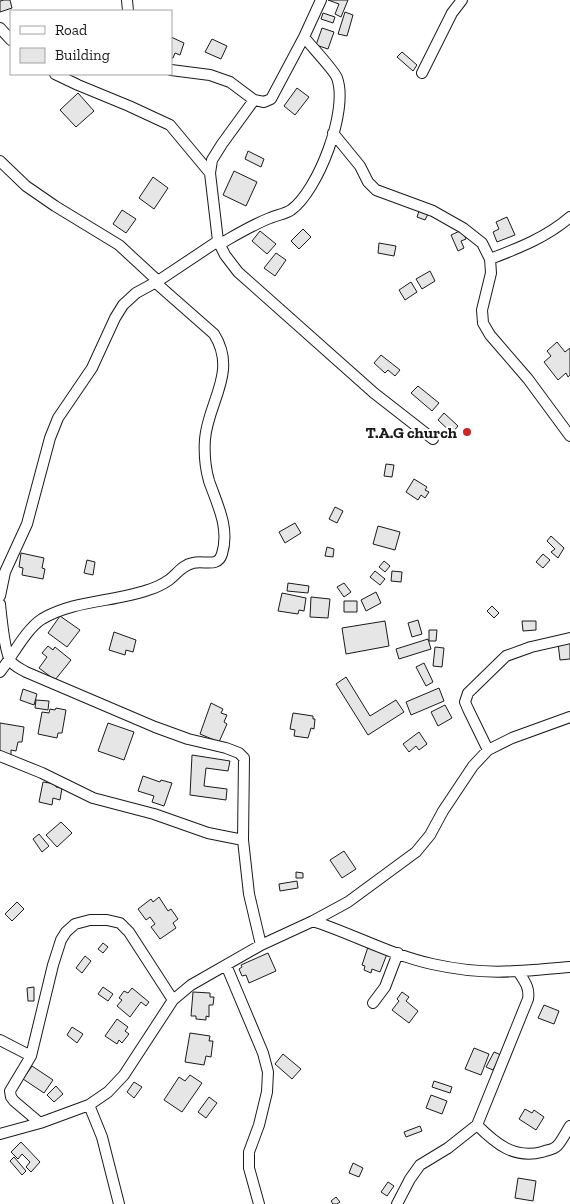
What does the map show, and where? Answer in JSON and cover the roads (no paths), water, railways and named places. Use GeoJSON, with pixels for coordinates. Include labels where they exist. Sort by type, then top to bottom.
{"type":"FeatureCollection","features":[{"type":"Feature","properties":{"kind":"street"},"geometry":{"type":"LineString","coordinates":[[172,70],[210,75],[230,82],[254,100],[264,102],[271,99],[304,37],[321,0]]}},
{"type":"Feature","properties":{"kind":"street"},"geometry":{"type":"LineString","coordinates":[[422,73],[452,13],[462,0]]}},
{"type":"Feature","properties":{"kind":"street"},"geometry":{"type":"LineString","coordinates":[[0,28],[10,39]]}},
{"type":"Feature","properties":{"kind":"street"},"geometry":{"type":"LineString","coordinates":[[0,596],[5,572],[27,524],[50,438],[58,418],[92,368],[115,318],[123,306],[136,294],[218,243],[271,217],[290,212],[302,201],[326,158],[339,106],[340,90],[337,77],[304,37]]}},
{"type":"Feature","properties":{"kind":"street"},"geometry":{"type":"LineString","coordinates":[[57,75],[170,125],[210,173]]}},
{"type":"Feature","properties":{"kind":"street"},"geometry":{"type":"LineString","coordinates":[[254,100],[212,160],[210,173],[218,243],[238,272],[367,386],[433,439]]}},
{"type":"Feature","properties":{"kind":"street"},"geometry":{"type":"LineString","coordinates":[[333,133],[360,166],[368,182],[376,190],[433,211],[463,228],[482,243],[490,259],[491,273],[482,310],[483,323],[490,335],[528,379],[570,436]]}},
{"type":"Feature","properties":{"kind":"street"},"geometry":{"type":"LineString","coordinates":[[0,161],[26,186],[55,206],[119,244],[214,334],[220,345],[223,372],[220,389],[206,428],[204,453],[208,479],[224,522],[224,542],[219,561],[214,563],[193,562],[181,569],[168,581],[148,590],[84,604],[60,611],[41,620],[28,633],[0,672]]}},
{"type":"Feature","properties":{"kind":"street"},"geometry":{"type":"LineString","coordinates":[[490,259],[524,246],[547,234],[570,217]]}},
{"type":"Feature","properties":{"kind":"street"},"geometry":{"type":"LineString","coordinates":[[0,604],[10,660],[17,667],[155,727],[188,739],[226,748],[240,753],[244,758],[243,840],[249,894],[261,945]]}},
{"type":"Feature","properties":{"kind":"street"},"geometry":{"type":"LineString","coordinates":[[488,750],[465,702],[468,693],[506,656],[570,638]]}},
{"type":"Feature","properties":{"kind":"street"},"geometry":{"type":"LineString","coordinates":[[0,1134],[40,1123],[89,1105],[108,1092],[124,1075],[173,1000],[191,985],[261,945],[313,921],[348,902],[416,852],[430,835],[443,811],[473,766],[488,750],[512,738],[570,717]]}},
{"type":"Feature","properties":{"kind":"street"},"geometry":{"type":"LineString","coordinates":[[0,756],[42,773],[93,798],[154,814],[208,833],[243,840]]}},
{"type":"Feature","properties":{"kind":"street"},"geometry":{"type":"LineString","coordinates":[[40,1123],[11,1097],[12,1088],[31,1056],[53,965],[61,940],[66,932],[75,924],[90,920],[107,920],[120,924],[129,932],[173,1000]]}},
{"type":"Feature","properties":{"kind":"street"},"geometry":{"type":"LineString","coordinates":[[313,921],[398,954],[433,964],[487,972],[570,967]]}},
{"type":"Feature","properties":{"kind":"street"},"geometry":{"type":"LineString","coordinates":[[374,1003],[385,987],[398,954]]}},
{"type":"Feature","properties":{"kind":"street"},"geometry":{"type":"LineString","coordinates":[[226,965],[263,1053],[268,1072],[259,1125],[249,1152],[249,1168],[259,1204]]}},
{"type":"Feature","properties":{"kind":"street"},"geometry":{"type":"LineString","coordinates":[[396,1204],[420,1165],[448,1148],[477,1125],[528,999],[527,985],[518,971]]}},
{"type":"Feature","properties":{"kind":"street"},"geometry":{"type":"LineString","coordinates":[[0,1040],[31,1056]]}},
{"type":"Feature","properties":{"kind":"street"},"geometry":{"type":"LineString","coordinates":[[89,1105],[102,1136],[119,1204]]}},
{"type":"Feature","properties":{"kind":"street"},"geometry":{"type":"LineString","coordinates":[[477,1125],[495,1142],[507,1150],[536,1153],[551,1150],[557,1146],[570,1126]]}},
{"type":"Feature","properties":{"kind":"place","name":"T.A.G church"},"geometry":{"type":"Point","coordinates":[467,432]}}]}
